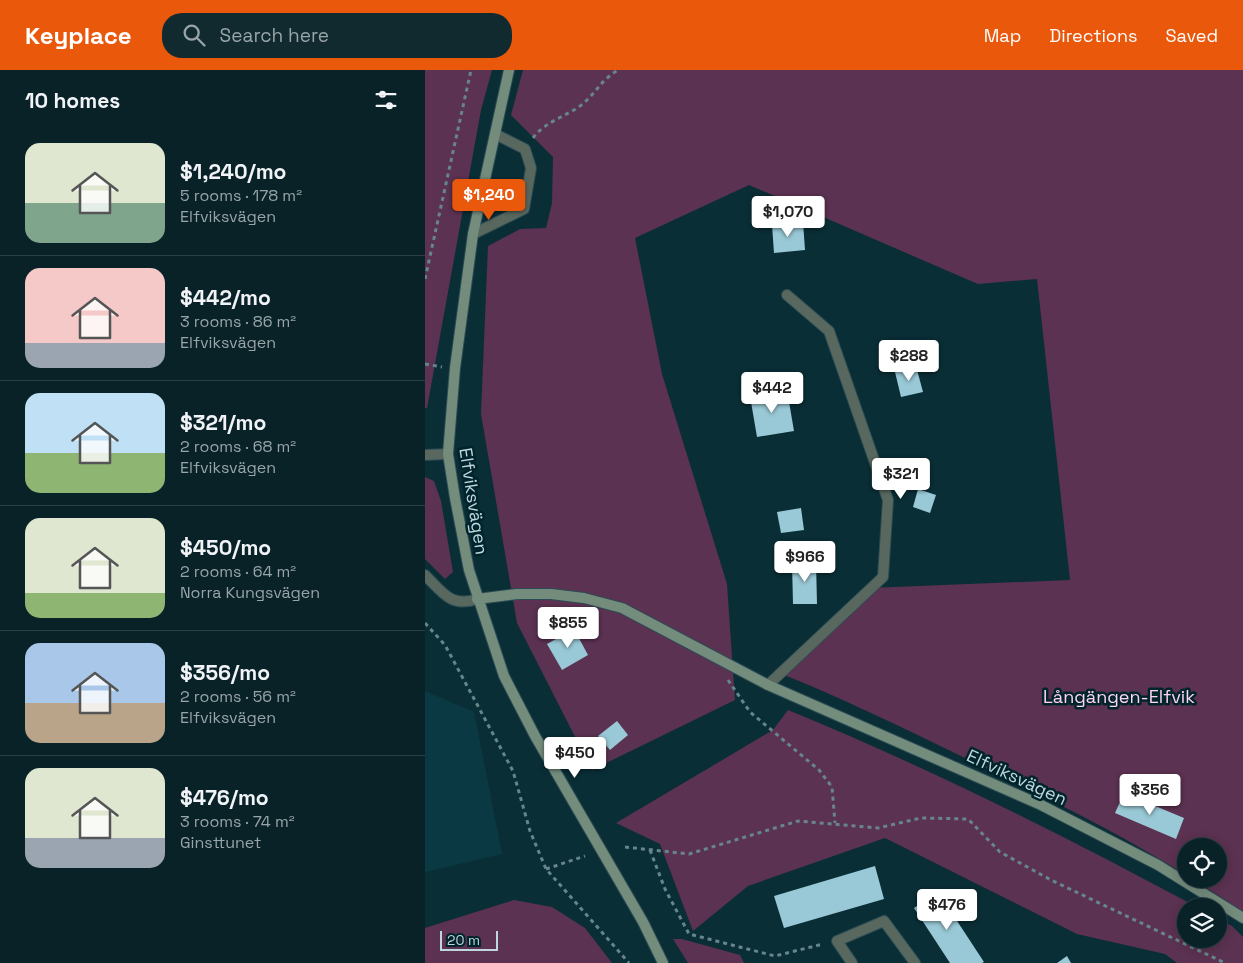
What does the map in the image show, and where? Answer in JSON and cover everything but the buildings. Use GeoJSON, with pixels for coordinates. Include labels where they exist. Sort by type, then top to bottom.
{"type":"FeatureCollection","features":[{"type":"Feature","properties":{"kind":"street","name":"Elfviksvägen"},"geometry":{"type":"LineString","coordinates":[[509,70],[473,234],[454,378],[448,454],[469,570],[477,598],[510,594],[551,594],[599,601],[622,608],[768,684],[1041,805],[1158,865],[1243,918]]}},
{"type":"Feature","properties":{"kind":"street"},"geometry":{"type":"LineString","coordinates":[[473,234],[524,209],[531,168],[525,149],[495,134]]}},
{"type":"Feature","properties":{"kind":"street"},"geometry":{"type":"LineString","coordinates":[[768,684],[883,577],[889,500],[829,331],[787,295]]}},
{"type":"Feature","properties":{"kind":"street"},"geometry":{"type":"LineString","coordinates":[[425,455],[448,454]]}},
{"type":"Feature","properties":{"kind":"street"},"geometry":{"type":"LineString","coordinates":[[425,575],[456,602],[465,602],[477,598],[495,654],[515,700],[643,922],[663,963]]}},
{"type":"Feature","properties":{"kind":"street"},"geometry":{"type":"LineString","coordinates":[[852,963],[837,941],[884,921],[915,963]]}},
{"type":"Feature","properties":{"kind":"path"},"geometry":{"type":"LineString","coordinates":[[425,279],[471,70]]}},
{"type":"Feature","properties":{"kind":"path"},"geometry":{"type":"LineString","coordinates":[[525,149],[539,129],[587,101],[603,80],[618,70]]}},
{"type":"Feature","properties":{"kind":"path"},"geometry":{"type":"LineString","coordinates":[[425,623],[445,645],[513,771],[530,831],[546,870],[629,963]]}},
{"type":"Feature","properties":{"kind":"path"},"geometry":{"type":"LineString","coordinates":[[723,662],[729,682],[750,712],[819,770],[832,787],[835,823]]}},
{"type":"Feature","properties":{"kind":"path"},"geometry":{"type":"LineString","coordinates":[[625,847],[689,854],[797,821],[878,828],[921,818],[967,819],[1000,852],[1051,880],[1225,963]]}},
{"type":"Feature","properties":{"kind":"path"},"geometry":{"type":"LineString","coordinates":[[650,850],[665,890],[689,934],[775,956],[837,941]]}},
{"type":"Feature","properties":{"kind":"path"},"geometry":{"type":"LineString","coordinates":[[546,870],[585,856]]}},
{"type":"Feature","properties":{"kind":"shaded area"},"geometry":{"type":"Polygon","coordinates":[[[425,691],[474,712],[502,854],[425,872],[425,691]]]}},
{"type":"Feature","properties":{"kind":"green space"},"geometry":{"type":"Polygon","coordinates":[[[425,70],[492,70],[481,110],[427,408],[425,408],[425,70]]]}},
{"type":"Feature","properties":{"kind":"green space","name":"Långängen-Elfvik"},"geometry":{"type":"Polygon","coordinates":[[[523,70],[1243,70],[1243,912],[1227,901],[1227,898],[1222,898],[1207,888],[1227,888],[1227,838],[1177,838],[1177,869],[1103,827],[1019,784],[868,712],[774,671],[869,588],[1070,580],[1037,279],[978,284],[749,185],[635,238],[662,374],[727,584],[735,700],[592,770],[517,623],[481,414],[488,246],[520,229],[546,228],[552,203],[553,157],[511,115],[523,70]]]}},
{"type":"Feature","properties":{"kind":"green space"},"geometry":{"type":"Polygon","coordinates":[[[425,477],[434,481],[441,501],[453,572],[445,579],[425,559],[425,477]]]}},
{"type":"Feature","properties":{"kind":"green space"},"geometry":{"type":"Polygon","coordinates":[[[788,710],[943,778],[1095,853],[1180,898],[1177,898],[1177,948],[1227,948],[1227,923],[1243,937],[1243,963],[1177,963],[1165,954],[1077,934],[885,838],[748,886],[693,931],[660,844],[616,823],[773,730],[788,710]]]}},
{"type":"Feature","properties":{"kind":"green space"},"geometry":{"type":"Polygon","coordinates":[[[514,900],[552,907],[585,928],[612,963],[425,963],[425,928],[514,900]]]}},
{"type":"Feature","properties":{"kind":"green space"},"geometry":{"type":"Polygon","coordinates":[[[673,939],[682,939],[740,955],[744,963],[688,963],[673,939]]]}}]}
